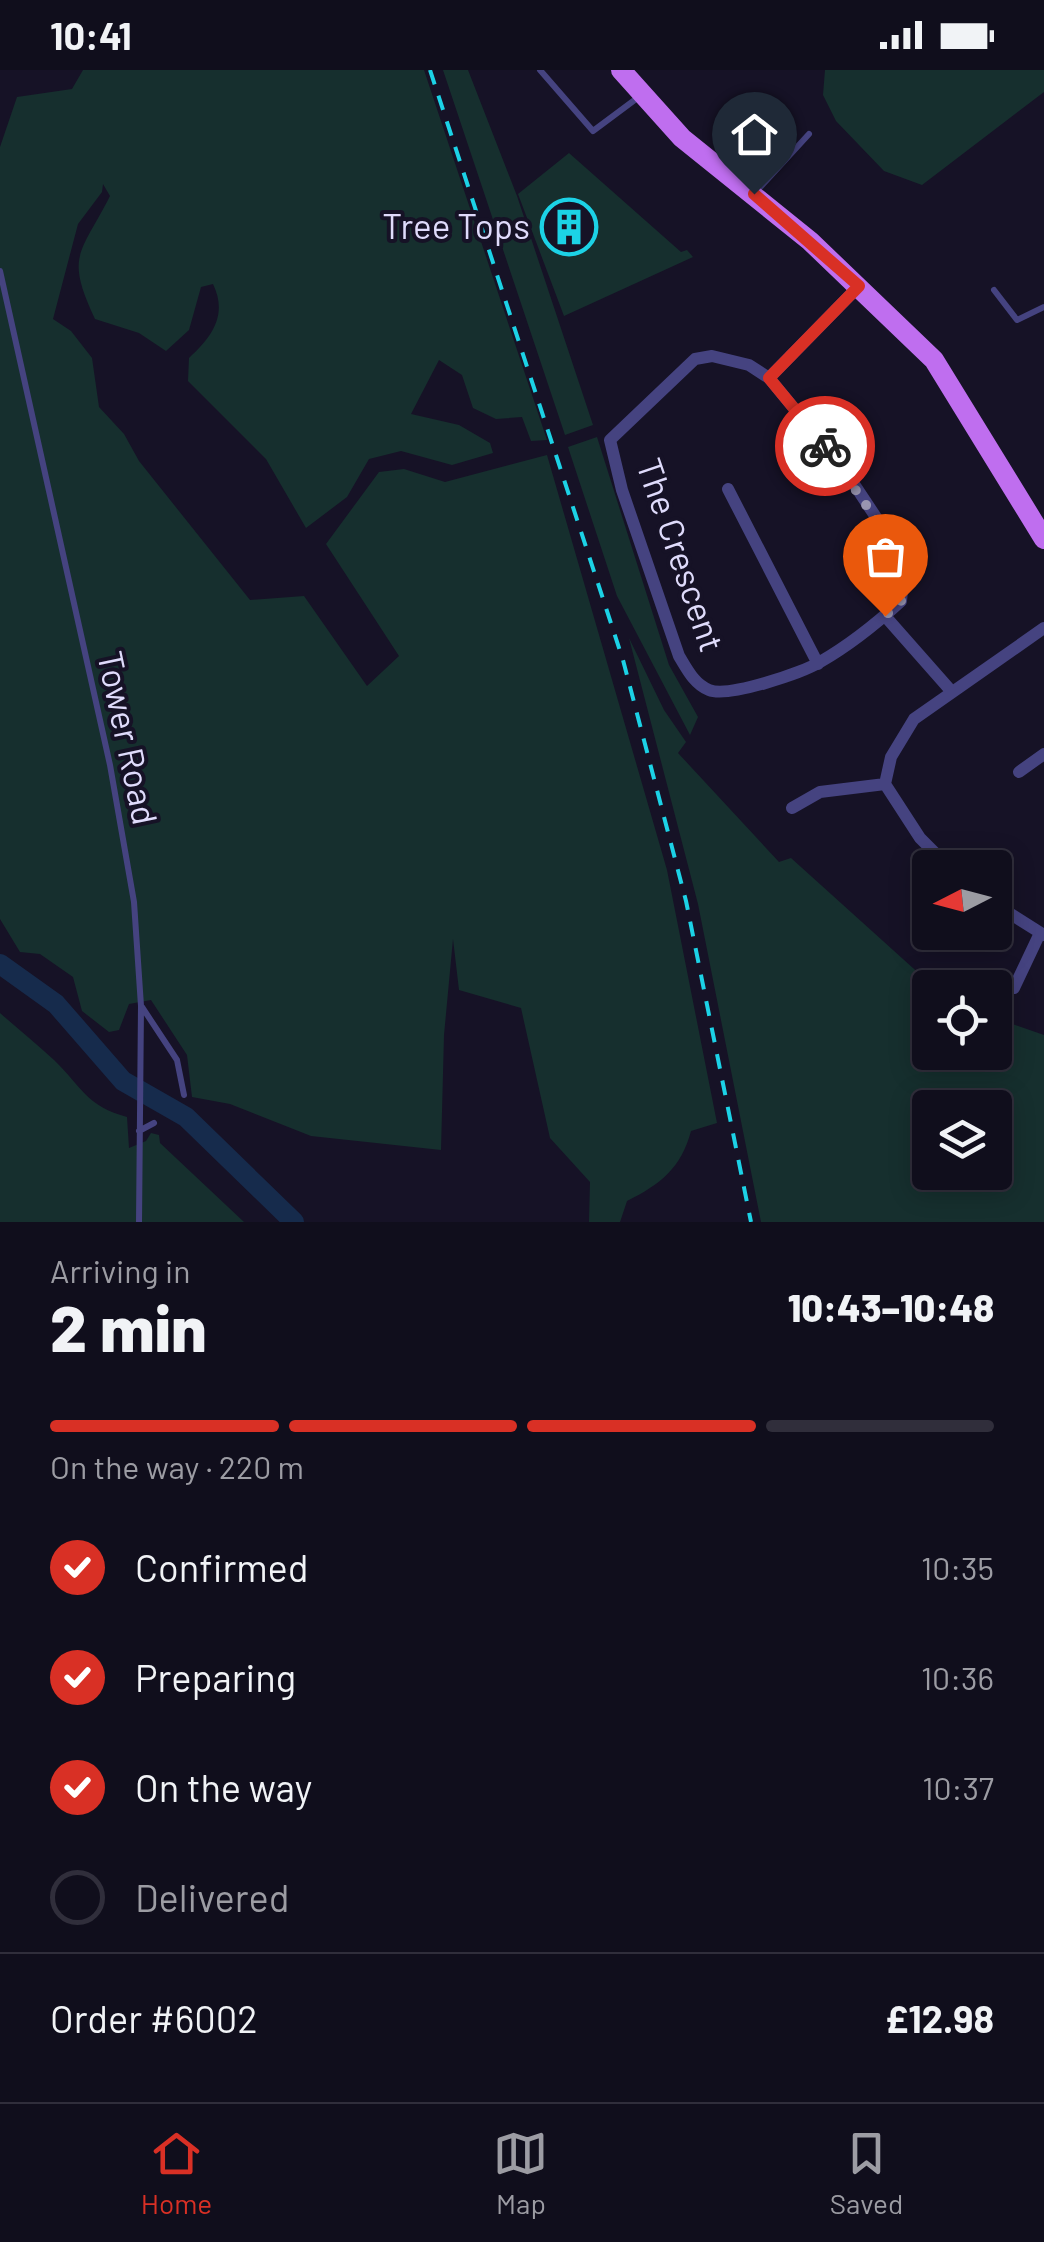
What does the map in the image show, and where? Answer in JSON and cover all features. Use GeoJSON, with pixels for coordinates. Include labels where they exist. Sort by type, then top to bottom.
{"type":"FeatureCollection","features":[{"type":"Feature","properties":{"kind":"main road"},"geometry":{"type":"LineString","coordinates":[[621,70],[682,138],[754,194],[859,286],[934,360],[1043,537]]}},
{"type":"Feature","properties":{"kind":"street"},"geometry":{"type":"LineString","coordinates":[[769,378],[859,286]]}},
{"type":"Feature","properties":{"kind":"street","name":"The Crescent"},"geometry":{"type":"LineString","coordinates":[[695,359],[734,359],[769,378],[844,469],[905,561],[901,601],[818,664],[733,692],[711,692],[692,679],[679,656],[622,490],[610,440],[695,359]]}},
{"type":"Feature","properties":{"kind":"street"},"geometry":{"type":"LineString","coordinates":[[728,489],[818,664]]}},
{"type":"Feature","properties":{"kind":"street"},"geometry":{"type":"LineString","coordinates":[[885,616],[952,692]]}},
{"type":"Feature","properties":{"kind":"street"},"geometry":{"type":"LineString","coordinates":[[932,850],[885,784],[890,757],[914,719],[1044,628]]}},
{"type":"Feature","properties":{"kind":"street"},"geometry":{"type":"LineString","coordinates":[[1020,772],[1044,754]]}},
{"type":"Feature","properties":{"kind":"street"},"geometry":{"type":"LineString","coordinates":[[792,808],[820,792],[885,784]]}},
{"type":"Feature","properties":{"kind":"street"},"geometry":{"type":"LineString","coordinates":[[1012,915],[1042,934],[1014,988]]}},
{"type":"Feature","properties":{"kind":"lane"},"geometry":{"type":"LineString","coordinates":[[540,70],[593,131],[640,95]]}},
{"type":"Feature","properties":{"kind":"lane"},"geometry":{"type":"LineString","coordinates":[[754,194],[809,134]]}},
{"type":"Feature","properties":{"kind":"lane","name":"Tower Road"},"geometry":{"type":"LineString","coordinates":[[0,271],[110,765],[134,902],[141,1006],[139,1222]]}},
{"type":"Feature","properties":{"kind":"lane"},"geometry":{"type":"LineString","coordinates":[[994,290],[1014,319],[1044,307]]}},
{"type":"Feature","properties":{"kind":"lane"},"geometry":{"type":"LineString","coordinates":[[141,1006],[153,1018],[176,1060],[184,1095]]}},
{"type":"Feature","properties":{"kind":"lane"},"geometry":{"type":"LineString","coordinates":[[140,1131],[154,1122]]}},
{"type":"Feature","properties":{"kind":"green space"},"geometry":{"type":"Polygon","coordinates":[[[83,70],[424,70],[547,440],[531,441],[522,417],[496,419],[473,408],[462,375],[439,360],[411,414],[459,425],[490,443],[493,453],[452,465],[401,451],[369,459],[347,497],[306,528],[266,459],[188,381],[189,358],[211,334],[218,316],[213,284],[201,287],[189,330],[166,351],[139,333],[95,319],[79,268],[84,244],[110,196],[103,184],[102,192],[78,224],[53,319],[71,331],[92,358],[99,407],[124,434],[139,461],[250,600],[304,596],[367,686],[399,656],[326,544],[379,472],[404,469],[445,482],[547,455],[667,870],[717,1123],[691,1131],[675,1165],[660,1181],[627,1201],[620,1222],[589,1222],[590,1182],[550,1138],[521,1008],[459,990],[453,939],[444,1035],[441,1150],[311,1136],[230,1104],[192,1097],[187,1055],[151,1000],[129,1004],[119,1030],[109,1032],[82,1011],[73,977],[40,954],[20,952],[0,919],[0,147],[17,97],[72,89],[83,70]]]}},
{"type":"Feature","properties":{"kind":"green space"},"geometry":{"type":"Polygon","coordinates":[[[443,70],[468,70],[517,196],[593,425],[565,435],[443,70]]]}},
{"type":"Feature","properties":{"kind":"green space"},"geometry":{"type":"Polygon","coordinates":[[[825,70],[1044,70],[1044,92],[922,185],[884,171],[836,121],[823,95],[825,70]]]}},
{"type":"Feature","properties":{"kind":"green space"},"geometry":{"type":"Polygon","coordinates":[[[569,153],[681,252],[687,250],[693,257],[564,316],[518,194],[569,153]]]}},
{"type":"Feature","properties":{"kind":"green space"},"geometry":{"type":"Polygon","coordinates":[[[597,437],[669,665],[698,717],[690,735],[617,596],[568,447],[597,437]]]}},
{"type":"Feature","properties":{"kind":"green space"},"geometry":{"type":"Polygon","coordinates":[[[629,638],[664,710],[686,742],[678,753],[779,862],[791,858],[915,970],[912,970],[912,1070],[1012,1070],[1012,1024],[1044,1035],[1044,1222],[761,1222],[698,904],[629,638]]]}},
{"type":"Feature","properties":{"kind":"green space"},"geometry":{"type":"Polygon","coordinates":[[[0,1013],[93,1101],[127,1117],[129,1148],[146,1141],[151,1133],[159,1135],[160,1143],[244,1222],[0,1222],[0,1013]]]}},
{"type":"Feature","properties":{"kind":"waterway"},"geometry":{"type":"LineString","coordinates":[[0,964],[56,1004],[123,1081],[186,1117],[294,1222]]}},
{"type":"Feature","properties":{"kind":"railway"},"geometry":{"type":"LineString","coordinates":[[430,70],[623,660],[686,901],[751,1222]]}},
{"type":"Feature","properties":{"kind":"way so far"},"geometry":{"type":"LineString","coordinates":[[825,446],[905,561],[906,582],[901,601],[885,616]]}},
{"type":"Feature","properties":{"kind":"place","name":"Tree Tops"},"geometry":{"type":"Point","coordinates":[569,227]}},
{"type":"Feature","properties":{"kind":"route"},"geometry":{"type":"LineString","coordinates":[[754,194],[859,286],[769,378],[825,446]]}}]}
